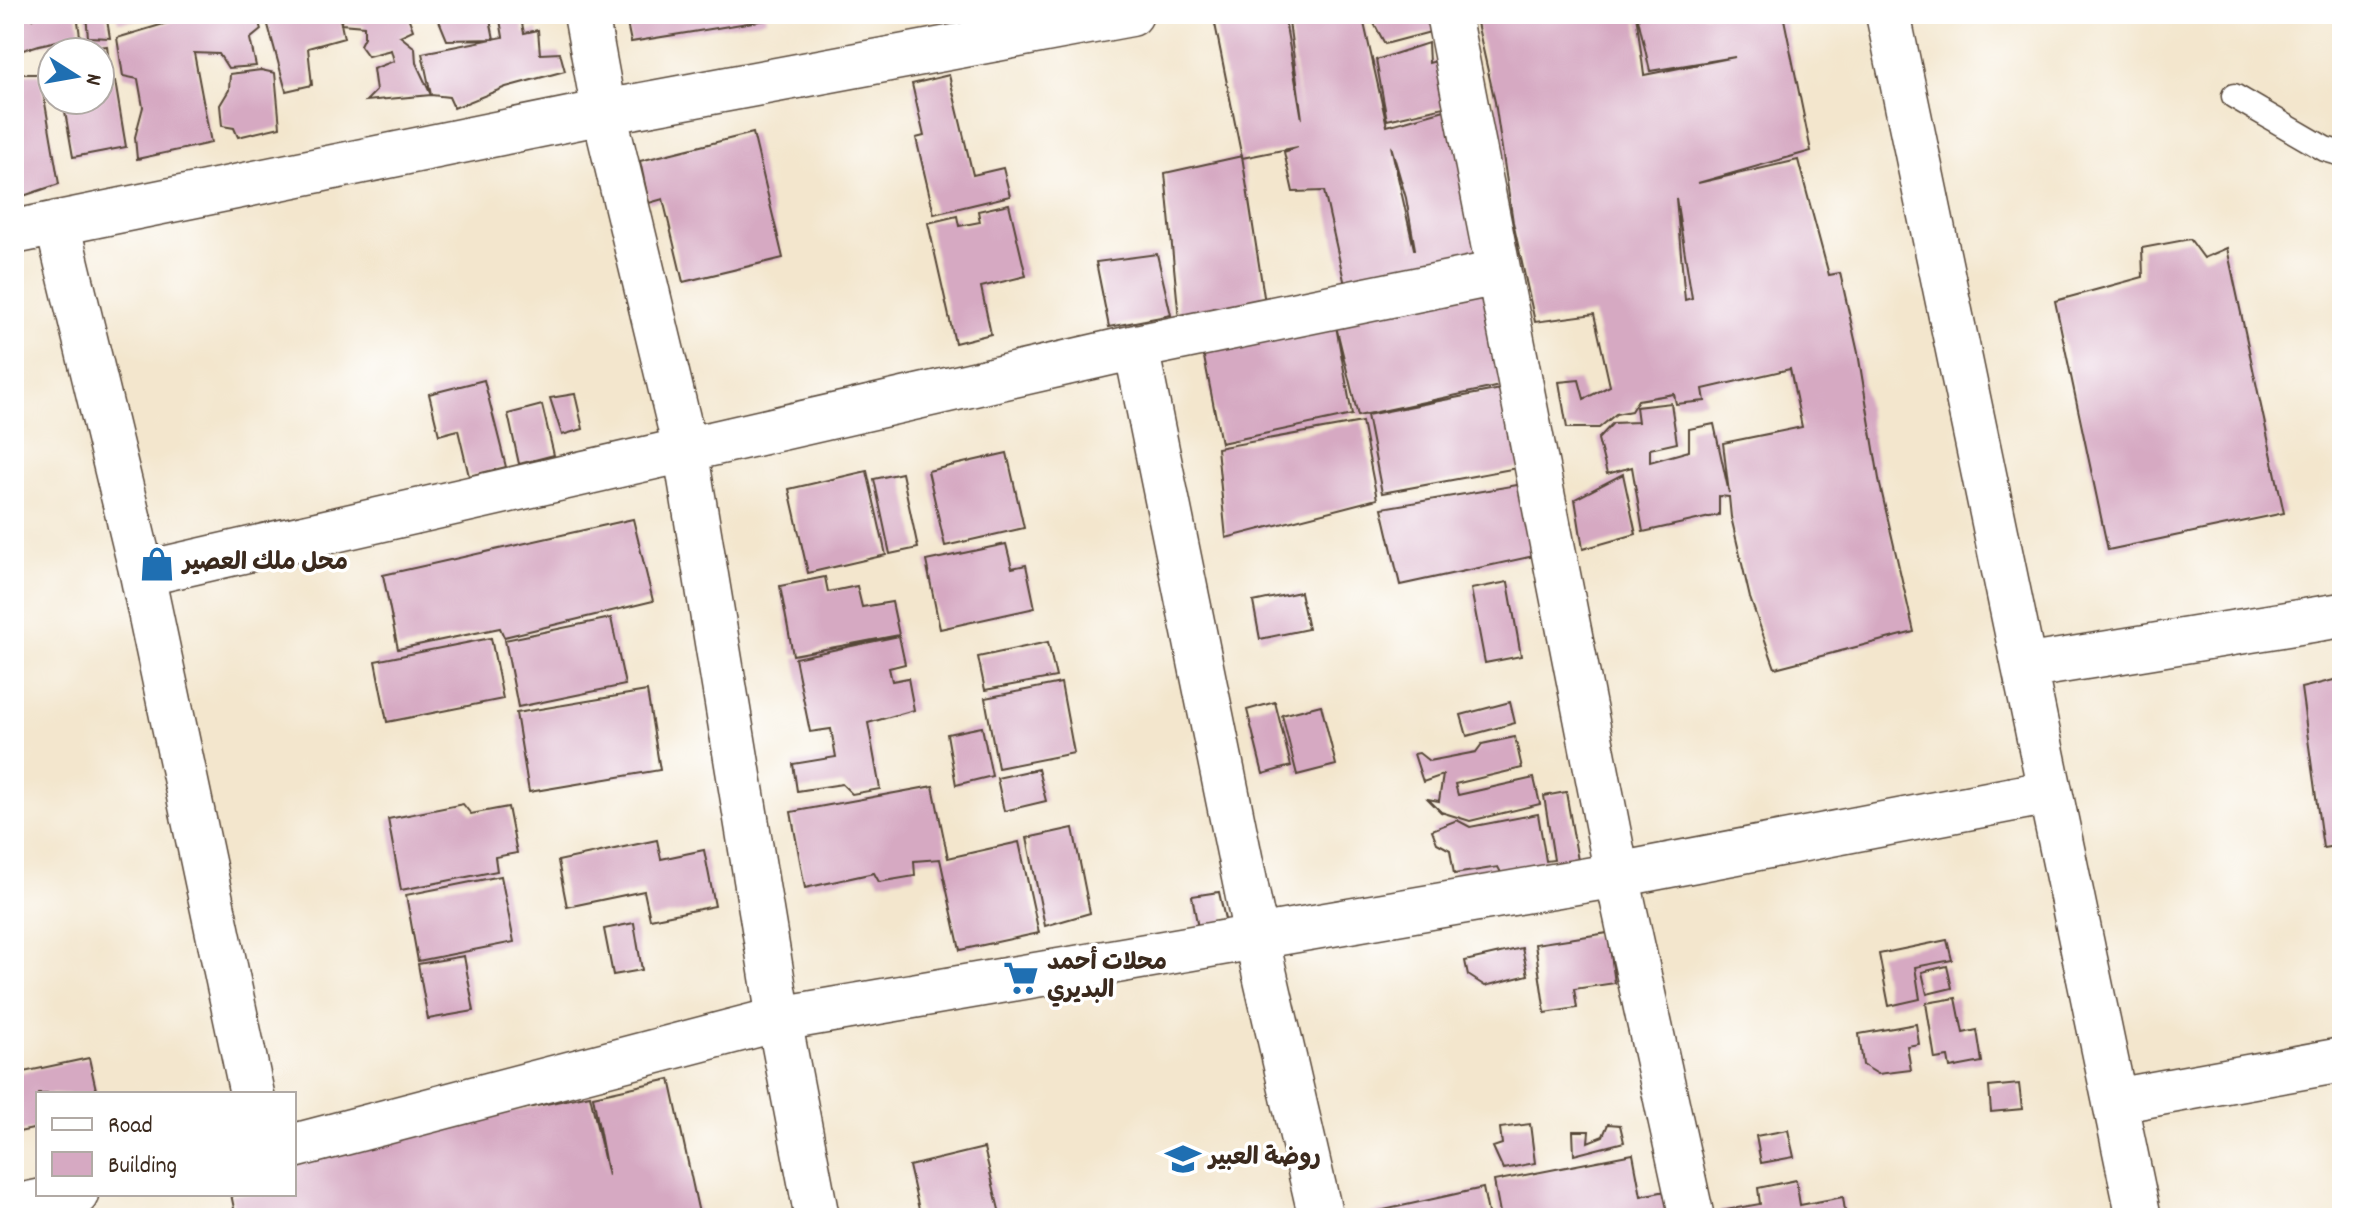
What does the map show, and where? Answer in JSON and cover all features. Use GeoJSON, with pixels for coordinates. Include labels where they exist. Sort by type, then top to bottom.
{"type":"FeatureCollection","features":[{"type":"Feature","properties":{"kind":"street"},"geometry":{"type":"LineString","coordinates":[[586,14],[604,112],[685,448],[779,1019],[817,1218]]}},
{"type":"Feature","properties":{"kind":"street"},"geometry":{"type":"LineString","coordinates":[[14,232],[604,112],[1131,14]]}},
{"type":"Feature","properties":{"kind":"street"},"geometry":{"type":"LineString","coordinates":[[1448,14],[1617,875],[1692,1218]]}},
{"type":"Feature","properties":{"kind":"street"},"geometry":{"type":"LineString","coordinates":[[1888,14],[2139,1218]]}},
{"type":"Feature","properties":{"kind":"street"},"geometry":{"type":"LineString","coordinates":[[57,223],[142,574],[252,1092]]}},
{"type":"Feature","properties":{"kind":"street"},"geometry":{"type":"LineString","coordinates":[[142,574],[1136,347],[1498,273]]}},
{"type":"Feature","properties":{"kind":"street"},"geometry":{"type":"LineString","coordinates":[[1136,347],[1256,936],[1321,1218]]}},
{"type":"Feature","properties":{"kind":"street"},"geometry":{"type":"LineString","coordinates":[[2024,667],[2342,615]]}},
{"type":"Feature","properties":{"kind":"street"},"geometry":{"type":"LineString","coordinates":[[296,1145],[779,1019],[1617,875],[2050,792]]}},
{"type":"Feature","properties":{"kind":"street"},"geometry":{"type":"LineString","coordinates":[[2115,1101],[2342,1060]]}},
{"type":"Feature","properties":{"kind":"street"},"geometry":{"type":"LineString","coordinates":[[14,1207],[66,1196]]}},
{"type":"Feature","properties":{"kind":"lane"},"geometry":{"type":"LineString","coordinates":[[2234,96],[2325,149],[2342,154]]}},
{"type":"Feature","properties":{"kind":"building"},"geometry":{"type":"Polygon","coordinates":[[[14,14],[32,14],[33,19],[42,14],[77,14],[80,36],[36,36],[36,46],[14,53],[14,14]]]}},
{"type":"Feature","properties":{"kind":"building"},"geometry":{"type":"Polygon","coordinates":[[[86,14],[106,14],[110,36],[88,36],[86,14]]]}},
{"type":"Feature","properties":{"kind":"building"},"geometry":{"type":"Polygon","coordinates":[[[116,14],[257,14],[261,30],[250,39],[256,66],[228,68],[219,54],[194,53],[211,143],[137,159],[135,137],[143,107],[138,79],[123,76],[117,38],[187,17],[118,22],[116,14]]]}},
{"type":"Feature","properties":{"kind":"building"},"geometry":{"type":"Polygon","coordinates":[[[265,14],[339,14],[344,38],[308,48],[312,85],[286,91],[265,14]]]}},
{"type":"Feature","properties":{"kind":"building"},"geometry":{"type":"Polygon","coordinates":[[[342,14],[407,14],[413,30],[400,36],[415,48],[416,63],[431,95],[366,101],[376,91],[373,69],[394,61],[391,50],[368,56],[360,45],[364,26],[341,24],[342,14]]]}},
{"type":"Feature","properties":{"kind":"building"},"geometry":{"type":"Polygon","coordinates":[[[427,14],[489,14],[494,39],[447,40],[438,18],[427,14]]]}},
{"type":"Feature","properties":{"kind":"building"},"geometry":{"type":"Polygon","coordinates":[[[499,14],[520,14],[524,33],[538,30],[540,54],[560,53],[565,71],[506,87],[454,108],[449,97],[431,95],[422,53],[503,37],[499,14]]]}},
{"type":"Feature","properties":{"kind":"building"},"geometry":{"type":"Polygon","coordinates":[[[625,14],[765,14],[766,20],[631,42],[625,14]]]}},
{"type":"Feature","properties":{"kind":"building"},"geometry":{"type":"Polygon","coordinates":[[[1213,14],[1284,14],[1302,119],[1288,14],[1362,14],[1387,126],[1459,106],[1487,253],[1345,285],[1324,191],[1293,192],[1284,152],[1298,147],[1242,158],[1213,14]],[[1391,146],[1415,249],[1406,198],[1391,146]]]}},
{"type":"Feature","properties":{"kind":"building"},"geometry":{"type":"Polygon","coordinates":[[[1369,14],[1436,14],[1438,30],[1385,44],[1369,14]]]}},
{"type":"Feature","properties":{"kind":"building"},"geometry":{"type":"Polygon","coordinates":[[[1475,14],[1636,14],[1644,75],[1735,57],[1650,71],[1637,14],[1783,14],[1811,151],[1698,183],[1798,160],[1829,275],[1840,273],[1858,353],[1880,485],[1914,632],[1775,668],[1750,598],[1729,497],[1719,496],[1719,515],[1643,532],[1632,467],[1607,474],[1598,439],[1613,423],[1638,422],[1636,407],[1671,403],[1677,443],[1650,449],[1650,462],[1689,451],[1689,429],[1714,424],[1729,493],[1723,443],[1802,427],[1790,369],[1703,389],[1705,401],[1676,404],[1674,394],[1638,400],[1631,411],[1616,414],[1599,428],[1567,428],[1559,382],[1579,380],[1584,399],[1610,386],[1594,314],[1535,322],[1513,222],[1495,102],[1475,14]],[[1676,198],[1685,300],[1692,298],[1676,198]]]}},
{"type":"Feature","properties":{"kind":"building"},"geometry":{"type":"Polygon","coordinates":[[[1428,43],[1429,63],[1447,58],[1457,104],[1387,120],[1376,60],[1428,43]]]}},
{"type":"Feature","properties":{"kind":"building"},"geometry":{"type":"Polygon","coordinates":[[[261,70],[275,73],[280,127],[238,137],[234,128],[222,126],[220,105],[229,90],[230,74],[261,70]]]}},
{"type":"Feature","properties":{"kind":"building"},"geometry":{"type":"Polygon","coordinates":[[[14,74],[36,74],[36,116],[47,116],[59,184],[14,199],[14,74]]]}},
{"type":"Feature","properties":{"kind":"building"},"geometry":{"type":"Polygon","coordinates":[[[949,75],[973,175],[1003,168],[1010,196],[934,214],[916,138],[924,136],[912,84],[949,75]]]}},
{"type":"Feature","properties":{"kind":"building"},"geometry":{"type":"Polygon","coordinates":[[[116,87],[126,147],[73,157],[66,116],[116,116],[116,87]]]}},
{"type":"Feature","properties":{"kind":"building"},"geometry":{"type":"Polygon","coordinates":[[[753,133],[783,258],[683,282],[663,199],[649,203],[640,161],[753,133]]]}},
{"type":"Feature","properties":{"kind":"building"},"geometry":{"type":"Polygon","coordinates":[[[1242,156],[1265,303],[1179,319],[1165,173],[1242,156]]]}},
{"type":"Feature","properties":{"kind":"building"},"geometry":{"type":"Polygon","coordinates":[[[1009,204],[1026,276],[981,287],[991,334],[955,343],[928,223],[957,216],[959,226],[980,222],[978,211],[1009,204]]]}},
{"type":"Feature","properties":{"kind":"building"},"geometry":{"type":"Polygon","coordinates":[[[2190,239],[2204,258],[2227,248],[2284,513],[2108,550],[2055,301],[2143,277],[2142,248],[2190,239]]]}},
{"type":"Feature","properties":{"kind":"building"},"geometry":{"type":"Polygon","coordinates":[[[1157,254],[1171,315],[1109,327],[1096,262],[1157,254]]]}},
{"type":"Feature","properties":{"kind":"building"},"geometry":{"type":"Polygon","coordinates":[[[1493,278],[1514,383],[1358,416],[1336,326],[1352,415],[1221,443],[1201,342],[1493,278]]]}},
{"type":"Feature","properties":{"kind":"building"},"geometry":{"type":"Polygon","coordinates":[[[484,380],[506,467],[469,476],[458,430],[439,435],[429,394],[484,380]]]}},
{"type":"Feature","properties":{"kind":"building"},"geometry":{"type":"Polygon","coordinates":[[[1516,386],[1533,465],[1382,493],[1367,415],[1516,386]]]}},
{"type":"Feature","properties":{"kind":"building"},"geometry":{"type":"Polygon","coordinates":[[[575,394],[583,429],[562,435],[550,398],[575,394]]]}},
{"type":"Feature","properties":{"kind":"building"},"geometry":{"type":"Polygon","coordinates":[[[542,405],[554,455],[519,464],[508,414],[542,405]]]}},
{"type":"Feature","properties":{"kind":"building"},"geometry":{"type":"Polygon","coordinates":[[[1362,422],[1377,499],[1226,538],[1217,448],[1362,422]]]}},
{"type":"Feature","properties":{"kind":"building"},"geometry":{"type":"Polygon","coordinates":[[[1007,453],[1024,528],[945,546],[928,471],[1007,453]]]}},
{"type":"Feature","properties":{"kind":"building"},"geometry":{"type":"Polygon","coordinates":[[[867,471],[886,555],[808,573],[789,489],[867,471]]]}},
{"type":"Feature","properties":{"kind":"building"},"geometry":{"type":"Polygon","coordinates":[[[902,473],[918,548],[890,554],[874,479],[902,473]]]}},
{"type":"Feature","properties":{"kind":"building"},"geometry":{"type":"Polygon","coordinates":[[[1623,474],[1636,534],[1583,549],[1575,499],[1623,474]]]}},
{"type":"Feature","properties":{"kind":"building"},"geometry":{"type":"Polygon","coordinates":[[[1535,482],[1548,553],[1400,585],[1382,508],[1535,482]]]}},
{"type":"Feature","properties":{"kind":"building"},"geometry":{"type":"Polygon","coordinates":[[[633,519],[653,601],[504,637],[500,628],[398,649],[383,575],[633,519]]]}},
{"type":"Feature","properties":{"kind":"building"},"geometry":{"type":"Polygon","coordinates":[[[1006,544],[1012,568],[1026,565],[1035,608],[940,629],[926,561],[1006,544]]]}},
{"type":"Feature","properties":{"kind":"building"},"geometry":{"type":"Polygon","coordinates":[[[825,577],[828,592],[857,586],[862,607],[892,602],[899,635],[793,655],[780,586],[825,577]]]}},
{"type":"Feature","properties":{"kind":"building"},"geometry":{"type":"Polygon","coordinates":[[[1508,582],[1521,656],[1485,663],[1471,589],[1508,582]]]}},
{"type":"Feature","properties":{"kind":"building"},"geometry":{"type":"Polygon","coordinates":[[[1300,592],[1308,629],[1260,639],[1253,602],[1300,592]]]}},
{"type":"Feature","properties":{"kind":"building"},"geometry":{"type":"Polygon","coordinates":[[[611,618],[625,685],[518,707],[505,640],[611,618]]]}},
{"type":"Feature","properties":{"kind":"building"},"geometry":{"type":"Polygon","coordinates":[[[899,636],[905,664],[889,668],[892,681],[908,678],[914,710],[868,723],[880,789],[852,794],[842,784],[797,791],[793,764],[836,757],[831,729],[810,732],[795,658],[899,636]]]}},
{"type":"Feature","properties":{"kind":"building"},"geometry":{"type":"Polygon","coordinates":[[[491,638],[503,699],[387,722],[375,661],[491,638]]]}},
{"type":"Feature","properties":{"kind":"building"},"geometry":{"type":"Polygon","coordinates":[[[1048,642],[1056,677],[985,690],[978,657],[1048,642]]]}},
{"type":"Feature","properties":{"kind":"building"},"geometry":{"type":"Polygon","coordinates":[[[2342,678],[2342,845],[2323,848],[2301,688],[2342,678]]]}},
{"type":"Feature","properties":{"kind":"building"},"geometry":{"type":"Polygon","coordinates":[[[1061,683],[1074,753],[998,768],[985,698],[1061,683]]]}},
{"type":"Feature","properties":{"kind":"building"},"geometry":{"type":"Polygon","coordinates":[[[647,691],[660,770],[529,792],[516,713],[647,691]]]}},
{"type":"Feature","properties":{"kind":"building"},"geometry":{"type":"Polygon","coordinates":[[[1275,702],[1291,766],[1263,774],[1247,710],[1275,702]]]}},
{"type":"Feature","properties":{"kind":"building"},"geometry":{"type":"Polygon","coordinates":[[[1510,702],[1515,723],[1467,736],[1461,715],[1510,702]]]}},
{"type":"Feature","properties":{"kind":"building"},"geometry":{"type":"Polygon","coordinates":[[[1321,705],[1336,765],[1297,775],[1282,715],[1321,705]]]}},
{"type":"Feature","properties":{"kind":"building"},"geometry":{"type":"Polygon","coordinates":[[[982,727],[992,776],[956,785],[947,734],[982,727]]]}},
{"type":"Feature","properties":{"kind":"building"},"geometry":{"type":"Polygon","coordinates":[[[1515,737],[1522,768],[1455,784],[1458,795],[1534,778],[1540,804],[1470,821],[1441,812],[1428,799],[1439,801],[1443,775],[1423,782],[1414,754],[1419,753],[1429,761],[1476,752],[1482,744],[1515,737]]]}},
{"type":"Feature","properties":{"kind":"building"},"geometry":{"type":"Polygon","coordinates":[[[1038,769],[1046,801],[1004,811],[997,778],[1038,769]]]}},
{"type":"Feature","properties":{"kind":"building"},"geometry":{"type":"Polygon","coordinates":[[[933,786],[948,858],[1019,842],[1039,933],[960,950],[940,859],[914,861],[915,876],[879,882],[874,873],[805,888],[791,812],[933,786]]]}},
{"type":"Feature","properties":{"kind":"building"},"geometry":{"type":"Polygon","coordinates":[[[1566,792],[1580,872],[1505,880],[1498,867],[1454,874],[1450,850],[1437,843],[1432,830],[1457,820],[1470,827],[1538,814],[1546,861],[1554,860],[1544,796],[1566,792]]]}},
{"type":"Feature","properties":{"kind":"building"},"geometry":{"type":"Polygon","coordinates":[[[463,804],[471,814],[508,807],[517,853],[495,857],[497,871],[401,890],[388,819],[463,804]]]}},
{"type":"Feature","properties":{"kind":"building"},"geometry":{"type":"Polygon","coordinates":[[[1073,828],[1090,913],[1045,926],[1027,838],[1073,828]]]}},
{"type":"Feature","properties":{"kind":"building"},"geometry":{"type":"Polygon","coordinates":[[[657,840],[661,859],[704,850],[715,906],[650,919],[644,891],[567,907],[558,861],[657,840]]]}},
{"type":"Feature","properties":{"kind":"building"},"geometry":{"type":"Polygon","coordinates":[[[501,876],[514,942],[418,961],[406,895],[501,876]]]}},
{"type":"Feature","properties":{"kind":"building"},"geometry":{"type":"Polygon","coordinates":[[[1219,892],[1226,924],[1198,928],[1192,896],[1219,892]]]}},
{"type":"Feature","properties":{"kind":"building"},"geometry":{"type":"Polygon","coordinates":[[[634,923],[642,970],[613,975],[604,929],[634,923]]]}},
{"type":"Feature","properties":{"kind":"building"},"geometry":{"type":"Polygon","coordinates":[[[1608,933],[1615,983],[1574,989],[1577,1008],[1545,1013],[1535,944],[1608,933]]]}},
{"type":"Feature","properties":{"kind":"building"},"geometry":{"type":"Polygon","coordinates":[[[1947,940],[1952,960],[1915,967],[1920,999],[1889,1006],[1879,954],[1947,940]]]}},
{"type":"Feature","properties":{"kind":"building"},"geometry":{"type":"Polygon","coordinates":[[[1522,948],[1528,975],[1485,986],[1468,975],[1465,961],[1522,948]]]}},
{"type":"Feature","properties":{"kind":"building"},"geometry":{"type":"Polygon","coordinates":[[[464,956],[474,1011],[428,1019],[418,964],[464,956]]]}},
{"type":"Feature","properties":{"kind":"building"},"geometry":{"type":"Polygon","coordinates":[[[1947,966],[1952,988],[1927,994],[1922,972],[1947,966]]]}},
{"type":"Feature","properties":{"kind":"building"},"geometry":{"type":"Polygon","coordinates":[[[1956,998],[1963,1033],[1977,1030],[1982,1062],[1950,1068],[1948,1057],[1935,1059],[1926,1003],[1956,998]]]}},
{"type":"Feature","properties":{"kind":"building"},"geometry":{"type":"Polygon","coordinates":[[[1916,1024],[1919,1044],[1907,1046],[1911,1070],[1878,1074],[1863,1065],[1859,1034],[1916,1024]]]}},
{"type":"Feature","properties":{"kind":"building"},"geometry":{"type":"Polygon","coordinates":[[[89,1058],[97,1092],[36,1092],[36,1128],[14,1133],[14,1074],[89,1058]]]}},
{"type":"Feature","properties":{"kind":"building"},"geometry":{"type":"Polygon","coordinates":[[[670,1079],[700,1218],[236,1218],[231,1196],[296,1196],[296,1156],[590,1095],[608,1176],[593,1096],[670,1079]]]}},
{"type":"Feature","properties":{"kind":"building"},"geometry":{"type":"Polygon","coordinates":[[[2019,1084],[2022,1109],[1991,1112],[1989,1087],[2019,1084]]]}},
{"type":"Feature","properties":{"kind":"building"},"geometry":{"type":"Polygon","coordinates":[[[1530,1124],[1535,1163],[1503,1169],[1493,1147],[1502,1144],[1500,1128],[1530,1124]]]}},
{"type":"Feature","properties":{"kind":"building"},"geometry":{"type":"Polygon","coordinates":[[[1608,1124],[1620,1125],[1624,1142],[1574,1155],[1573,1131],[1589,1131],[1588,1142],[1603,1136],[1608,1124]]]}},
{"type":"Feature","properties":{"kind":"building"},"geometry":{"type":"Polygon","coordinates":[[[1788,1130],[1794,1157],[1761,1163],[1756,1136],[1788,1130]]]}},
{"type":"Feature","properties":{"kind":"building"},"geometry":{"type":"Polygon","coordinates":[[[984,1148],[1001,1218],[921,1218],[909,1166],[984,1148]]]}},
{"type":"Feature","properties":{"kind":"building"},"geometry":{"type":"Polygon","coordinates":[[[1633,1154],[1641,1196],[1666,1191],[1671,1218],[1501,1218],[1494,1181],[1633,1154]]]}},
{"type":"Feature","properties":{"kind":"building"},"geometry":{"type":"Polygon","coordinates":[[[1796,1180],[1800,1205],[1843,1197],[1846,1218],[1721,1218],[1720,1211],[1760,1204],[1758,1188],[1796,1180]]]}},
{"type":"Feature","properties":{"kind":"building"},"geometry":{"type":"Polygon","coordinates":[[[1483,1188],[1489,1218],[1371,1218],[1370,1213],[1483,1188]]]}},
{"type":"Feature","properties":{"kind":"place","name":"محل ملك العصير"},"geometry":{"type":"Point","coordinates":[157,564]}},
{"type":"Feature","properties":{"kind":"place","name":"محلات أحمد البديري"},"geometry":{"type":"Point","coordinates":[1021,978]}},
{"type":"Feature","properties":{"kind":"place","name":"روضة العبير"},"geometry":{"type":"Point","coordinates":[1183,1159]}}]}
